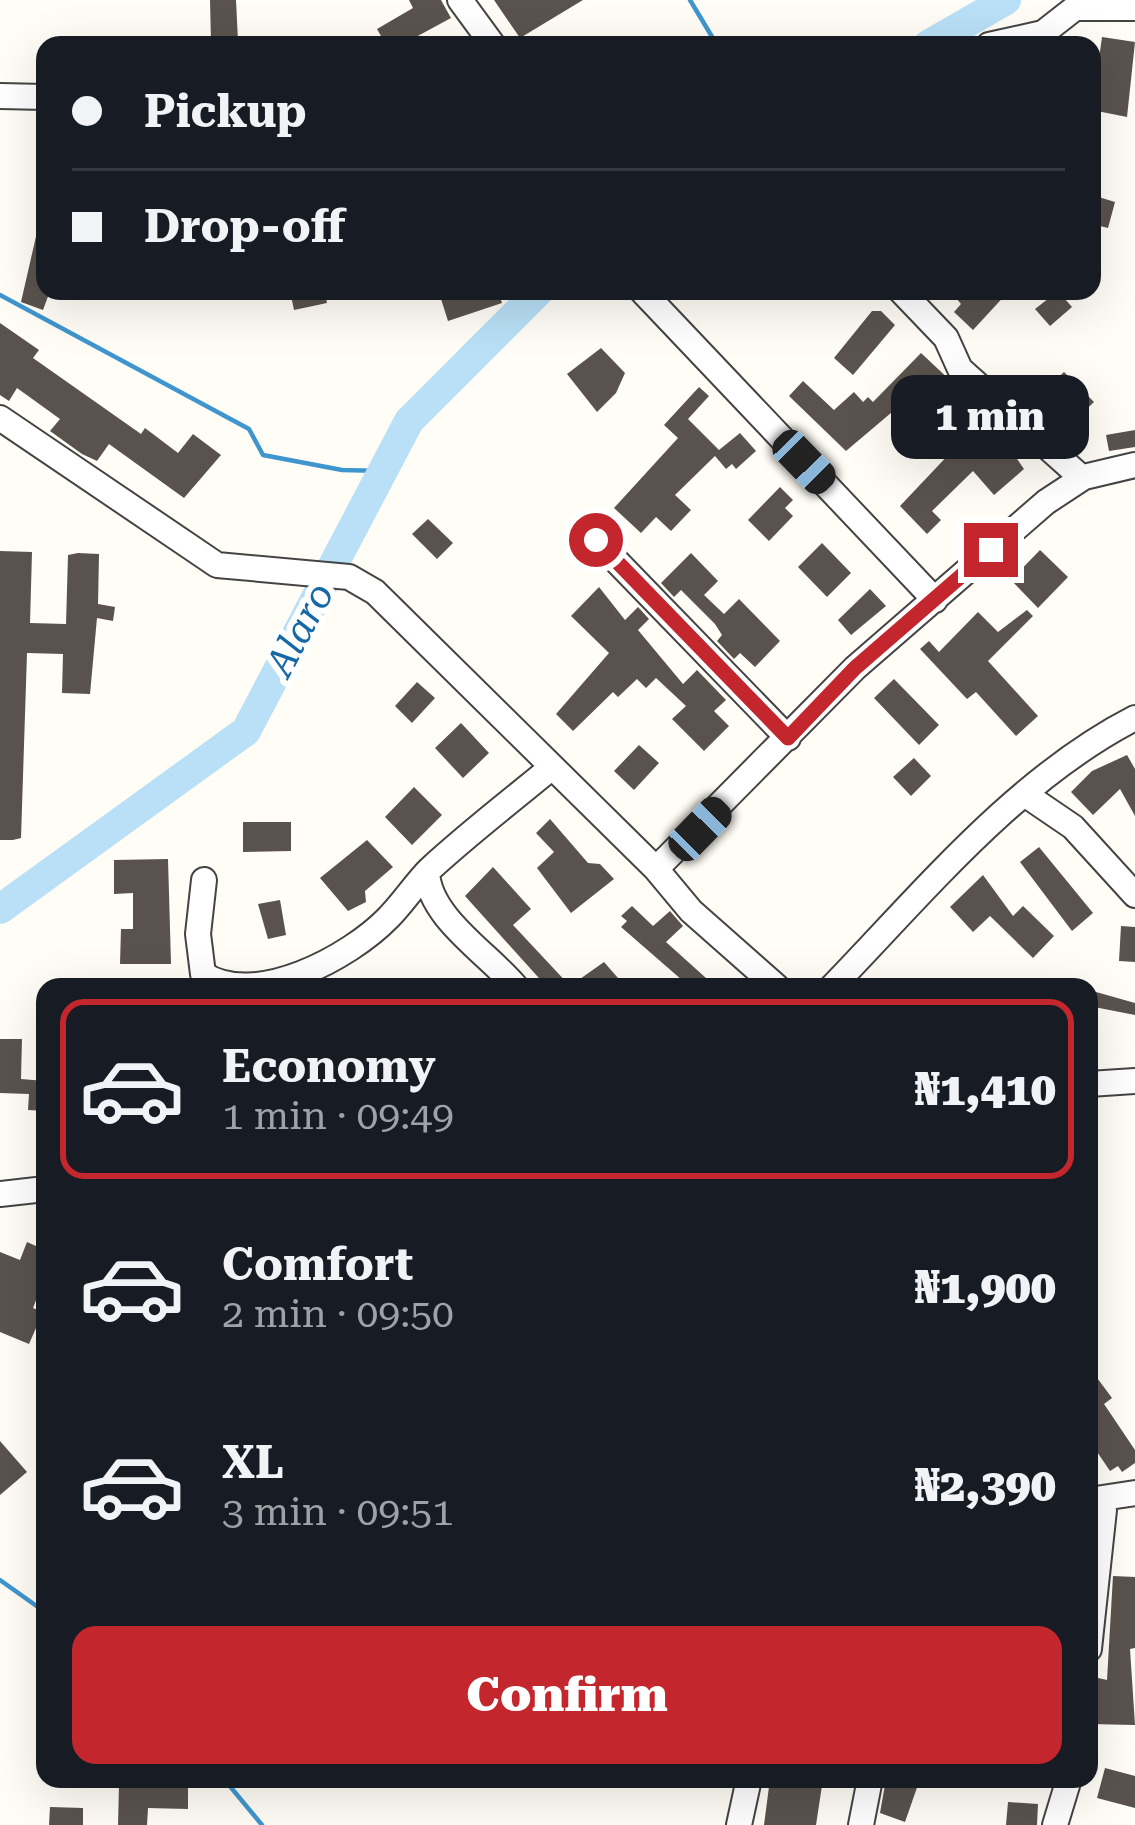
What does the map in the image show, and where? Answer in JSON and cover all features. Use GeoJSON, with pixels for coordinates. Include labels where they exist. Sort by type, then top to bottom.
{"type":"FeatureCollection","features":[{"type":"Feature","properties":{"kind":"street"},"geometry":{"type":"LineString","coordinates":[[460,0],[486,36]]}},
{"type":"Feature","properties":{"kind":"street"},"geometry":{"type":"LineString","coordinates":[[1030,36],[1043,33],[1075,8],[1135,8]]}},
{"type":"Feature","properties":{"kind":"street"},"geometry":{"type":"LineString","coordinates":[[0,96],[36,97]]}},
{"type":"Feature","properties":{"kind":"street"},"geometry":{"type":"LineString","coordinates":[[651,300],[935,599]]}},
{"type":"Feature","properties":{"kind":"street"},"geometry":{"type":"LineString","coordinates":[[910,300],[946,338],[960,369],[1082,478]]}},
{"type":"Feature","properties":{"kind":"street"},"geometry":{"type":"LineString","coordinates":[[0,418],[217,565],[349,577],[374,592],[656,869],[691,911],[766,978]]}},
{"type":"Feature","properties":{"kind":"street"},"geometry":{"type":"LineString","coordinates":[[656,869],[855,668],[1046,502],[1082,478],[1135,465]]}},
{"type":"Feature","properties":{"kind":"street"},"geometry":{"type":"LineString","coordinates":[[596,540],[788,738]]}},
{"type":"Feature","properties":{"kind":"street"},"geometry":{"type":"LineString","coordinates":[[841,978],[976,838],[1094,739],[1135,718]]}},
{"type":"Feature","properties":{"kind":"street"},"geometry":{"type":"LineString","coordinates":[[272,978],[339,956],[385,921],[427,872],[551,767]]}},
{"type":"Feature","properties":{"kind":"street"},"geometry":{"type":"LineString","coordinates":[[1027,795],[1072,827],[1135,895]]}},
{"type":"Feature","properties":{"kind":"street"},"geometry":{"type":"LineString","coordinates":[[427,872],[430,890],[447,916],[507,978]]}},
{"type":"Feature","properties":{"kind":"street"},"geometry":{"type":"LineString","coordinates":[[204,880],[199,965],[211,978]]}},
{"type":"Feature","properties":{"kind":"street"},"geometry":{"type":"LineString","coordinates":[[1098,1083],[1135,1081]]}},
{"type":"Feature","properties":{"kind":"street"},"geometry":{"type":"LineString","coordinates":[[0,1194],[36,1190]]}},
{"type":"Feature","properties":{"kind":"street"},"geometry":{"type":"LineString","coordinates":[[1098,1498],[1135,1493]]}},
{"type":"Feature","properties":{"kind":"street"},"geometry":{"type":"LineString","coordinates":[[1098,1503],[1104,1510],[1098,1566]]}},
{"type":"Feature","properties":{"kind":"street"},"geometry":{"type":"LineString","coordinates":[[739,1825],[747,1788]]}},
{"type":"Feature","properties":{"kind":"street"},"geometry":{"type":"LineString","coordinates":[[861,1825],[868,1788]]}},
{"type":"Feature","properties":{"kind":"street"},"geometry":{"type":"LineString","coordinates":[[1055,1825],[1066,1788]]}},
{"type":"Feature","properties":{"kind":"building"},"geometry":{"type":"Polygon","coordinates":[[[210,0],[236,0],[238,36],[211,36],[210,0]]]}},
{"type":"Feature","properties":{"kind":"building"},"geometry":{"type":"Polygon","coordinates":[[[409,0],[441,0],[451,18],[418,36],[381,36],[377,29],[413,8],[409,0]]]}},
{"type":"Feature","properties":{"kind":"building"},"geometry":{"type":"Polygon","coordinates":[[[494,0],[583,0],[523,36],[519,36],[494,0]]]}},
{"type":"Feature","properties":{"kind":"building"},"geometry":{"type":"Polygon","coordinates":[[[1102,37],[1135,42],[1127,117],[1101,112],[1102,37]]]}},
{"type":"Feature","properties":{"kind":"building"},"geometry":{"type":"Polygon","coordinates":[[[1101,198],[1115,202],[1108,228],[1101,226],[1101,198]]]}},
{"type":"Feature","properties":{"kind":"building"},"geometry":{"type":"Polygon","coordinates":[[[36,236],[36,300],[47,300],[43,310],[21,302],[36,236]]]}},
{"type":"Feature","properties":{"kind":"building"},"geometry":{"type":"Polygon","coordinates":[[[292,300],[326,300],[327,303],[294,310],[292,300]]]}},
{"type":"Feature","properties":{"kind":"building"},"geometry":{"type":"Polygon","coordinates":[[[441,300],[501,300],[502,303],[448,321],[441,300]]]}},
{"type":"Feature","properties":{"kind":"building"},"geometry":{"type":"Polygon","coordinates":[[[958,300],[1001,300],[973,330],[954,312],[961,304],[958,300]]]}},
{"type":"Feature","properties":{"kind":"building"},"geometry":{"type":"Polygon","coordinates":[[[1046,300],[1066,300],[1072,307],[1050,326],[1035,309],[1046,300]]]}},
{"type":"Feature","properties":{"kind":"building"},"geometry":{"type":"Polygon","coordinates":[[[872,311],[881,311],[895,325],[853,375],[834,358],[872,311]]]}},
{"type":"Feature","properties":{"kind":"building"},"geometry":{"type":"Polygon","coordinates":[[[0,323],[39,350],[33,358],[141,434],[145,428],[178,453],[193,434],[221,455],[184,498],[109,444],[97,461],[82,454],[50,431],[60,419],[17,388],[9,401],[0,395],[0,323]]]}},
{"type":"Feature","properties":{"kind":"building"},"geometry":{"type":"Polygon","coordinates":[[[601,348],[625,373],[616,393],[597,412],[567,374],[601,348]]]}},
{"type":"Feature","properties":{"kind":"building"},"geometry":{"type":"Polygon","coordinates":[[[921,353],[985,413],[1024,469],[994,495],[973,471],[932,511],[941,520],[927,534],[900,506],[970,432],[924,385],[846,451],[789,396],[803,381],[834,410],[854,392],[863,402],[868,397],[873,402],[921,353]]]}},
{"type":"Feature","properties":{"kind":"building"},"geometry":{"type":"Polygon","coordinates":[[[1064,372],[1094,402],[1069,426],[1039,396],[1064,372]]]}},
{"type":"Feature","properties":{"kind":"building"},"geometry":{"type":"Polygon","coordinates":[[[699,387],[709,396],[688,419],[719,450],[740,433],[756,451],[736,469],[732,464],[726,469],[715,456],[675,495],[691,510],[671,531],[656,517],[641,533],[614,508],[678,438],[664,425],[699,387]]]}},
{"type":"Feature","properties":{"kind":"building"},"geometry":{"type":"Polygon","coordinates":[[[1135,430],[1135,447],[1109,451],[1106,435],[1135,430]]]}},
{"type":"Feature","properties":{"kind":"building"},"geometry":{"type":"Polygon","coordinates":[[[780,487],[793,500],[785,508],[793,516],[769,541],[748,520],[780,487]]]}},
{"type":"Feature","properties":{"kind":"building"},"geometry":{"type":"Polygon","coordinates":[[[428,519],[453,543],[437,559],[412,534],[428,519]]]}},
{"type":"Feature","properties":{"kind":"building"},"geometry":{"type":"Polygon","coordinates":[[[822,543],[851,573],[827,597],[798,567],[822,543]]]}},
{"type":"Feature","properties":{"kind":"building"},"geometry":{"type":"Polygon","coordinates":[[[1040,550],[1068,577],[1038,608],[1011,580],[1040,550]]]}},
{"type":"Feature","properties":{"kind":"building"},"geometry":{"type":"Polygon","coordinates":[[[0,551],[32,552],[30,623],[66,624],[68,555],[78,553],[99,554],[98,604],[115,607],[113,621],[97,618],[90,694],[62,693],[63,654],[27,653],[21,838],[13,840],[0,840],[0,551]]]}},
{"type":"Feature","properties":{"kind":"building"},"geometry":{"type":"Polygon","coordinates":[[[691,553],[718,581],[704,595],[724,614],[739,599],[780,641],[755,667],[740,653],[734,659],[717,641],[722,635],[715,624],[681,590],[674,597],[661,583],[691,553]]]}},
{"type":"Feature","properties":{"kind":"building"},"geometry":{"type":"Polygon","coordinates":[[[599,587],[625,620],[638,607],[649,619],[638,630],[683,684],[697,670],[726,700],[714,711],[729,726],[704,751],[672,719],[686,706],[656,678],[646,688],[637,679],[618,697],[613,692],[573,731],[556,714],[609,653],[571,616],[599,587]]]}},
{"type":"Feature","properties":{"kind":"building"},"geometry":{"type":"Polygon","coordinates":[[[870,589],[886,606],[851,635],[838,620],[870,589]]]}},
{"type":"Feature","properties":{"kind":"building"},"geometry":{"type":"Polygon","coordinates":[[[1027,610],[1033,616],[988,661],[1038,716],[1016,736],[976,692],[967,699],[920,649],[929,641],[939,652],[978,612],[998,632],[1027,610]]]}},
{"type":"Feature","properties":{"kind":"building"},"geometry":{"type":"Polygon","coordinates":[[[894,679],[939,725],[919,745],[874,698],[894,679]]]}},
{"type":"Feature","properties":{"kind":"building"},"geometry":{"type":"Polygon","coordinates":[[[417,682],[435,698],[412,723],[395,706],[417,682]]]}},
{"type":"Feature","properties":{"kind":"building"},"geometry":{"type":"Polygon","coordinates":[[[461,723],[489,753],[463,778],[435,748],[461,723]]]}},
{"type":"Feature","properties":{"kind":"building"},"geometry":{"type":"Polygon","coordinates":[[[639,745],[659,763],[634,790],[614,771],[639,745]]]}},
{"type":"Feature","properties":{"kind":"building"},"geometry":{"type":"Polygon","coordinates":[[[1127,755],[1135,769],[1135,816],[1120,789],[1093,815],[1071,792],[1092,771],[1127,755]]]}},
{"type":"Feature","properties":{"kind":"building"},"geometry":{"type":"Polygon","coordinates":[[[914,758],[931,776],[911,796],[893,777],[914,758]]]}},
{"type":"Feature","properties":{"kind":"building"},"geometry":{"type":"Polygon","coordinates":[[[414,787],[442,815],[412,845],[385,817],[414,787]]]}},
{"type":"Feature","properties":{"kind":"building"},"geometry":{"type":"Polygon","coordinates":[[[550,819],[588,863],[600,864],[614,879],[571,913],[537,868],[554,852],[536,833],[550,819]]]}},
{"type":"Feature","properties":{"kind":"building"},"geometry":{"type":"Polygon","coordinates":[[[243,822],[291,822],[291,851],[243,852],[243,822]]]}},
{"type":"Feature","properties":{"kind":"building"},"geometry":{"type":"Polygon","coordinates":[[[367,840],[393,867],[365,891],[366,902],[348,911],[320,878],[367,840]]]}},
{"type":"Feature","properties":{"kind":"building"},"geometry":{"type":"Polygon","coordinates":[[[1039,847],[1093,913],[1072,931],[1020,862],[1039,847]]]}},
{"type":"Feature","properties":{"kind":"building"},"geometry":{"type":"Polygon","coordinates":[[[168,859],[171,964],[120,964],[121,929],[133,929],[133,893],[114,894],[114,860],[168,859]]]}},
{"type":"Feature","properties":{"kind":"building"},"geometry":{"type":"Polygon","coordinates":[[[493,867],[531,909],[513,925],[563,978],[539,978],[465,896],[493,867]]]}},
{"type":"Feature","properties":{"kind":"building"},"geometry":{"type":"Polygon","coordinates":[[[983,875],[1013,916],[1023,906],[1054,936],[1033,958],[990,916],[973,932],[950,907],[983,875]]]}},
{"type":"Feature","properties":{"kind":"building"},"geometry":{"type":"Polygon","coordinates":[[[280,900],[286,935],[268,939],[258,904],[280,900]]]}},
{"type":"Feature","properties":{"kind":"building"},"geometry":{"type":"Polygon","coordinates":[[[632,906],[653,926],[670,911],[683,926],[666,942],[706,978],[680,978],[621,927],[627,921],[621,916],[632,906]]]}},
{"type":"Feature","properties":{"kind":"building"},"geometry":{"type":"Polygon","coordinates":[[[1121,926],[1135,927],[1135,962],[1119,961],[1121,926]]]}},
{"type":"Feature","properties":{"kind":"building"},"geometry":{"type":"Polygon","coordinates":[[[604,962],[618,978],[581,978],[604,962]]]}},
{"type":"Feature","properties":{"kind":"building"},"geometry":{"type":"Polygon","coordinates":[[[1098,993],[1135,1003],[1135,1015],[1098,1008],[1098,993]]]}},
{"type":"Feature","properties":{"kind":"building"},"geometry":{"type":"Polygon","coordinates":[[[0,1039],[22,1039],[21,1079],[36,1080],[36,1110],[28,1110],[29,1094],[0,1093],[0,1039]]]}},
{"type":"Feature","properties":{"kind":"building"},"geometry":{"type":"Polygon","coordinates":[[[27,1242],[36,1246],[36,1328],[29,1344],[0,1332],[0,1252],[20,1260],[27,1242]]]}},
{"type":"Feature","properties":{"kind":"building"},"geometry":{"type":"Polygon","coordinates":[[[1098,1379],[1112,1398],[1104,1404],[1135,1450],[1135,1463],[1122,1472],[1118,1466],[1110,1471],[1098,1453],[1098,1379]]]}},
{"type":"Feature","properties":{"kind":"building"},"geometry":{"type":"Polygon","coordinates":[[[0,1441],[27,1472],[0,1495],[0,1441]]]}},
{"type":"Feature","properties":{"kind":"building"},"geometry":{"type":"Polygon","coordinates":[[[1113,1576],[1135,1577],[1135,1648],[1130,1649],[1135,1725],[1098,1724],[1098,1678],[1107,1680],[1113,1576]]]}},
{"type":"Feature","properties":{"kind":"building"},"geometry":{"type":"Polygon","coordinates":[[[1105,1768],[1135,1776],[1135,1808],[1097,1798],[1105,1768]]]}},
{"type":"Feature","properties":{"kind":"building"},"geometry":{"type":"Polygon","coordinates":[[[119,1788],[188,1788],[188,1809],[148,1808],[147,1825],[118,1825],[119,1788]]]}},
{"type":"Feature","properties":{"kind":"building"},"geometry":{"type":"Polygon","coordinates":[[[769,1788],[822,1788],[816,1825],[764,1825],[769,1788]]]}},
{"type":"Feature","properties":{"kind":"building"},"geometry":{"type":"Polygon","coordinates":[[[884,1788],[917,1788],[905,1822],[880,1813],[884,1788]]]}},
{"type":"Feature","properties":{"kind":"building"},"geometry":{"type":"Polygon","coordinates":[[[1008,1802],[1038,1804],[1037,1825],[1006,1825],[1008,1802]]]}},
{"type":"Feature","properties":{"kind":"building"},"geometry":{"type":"Polygon","coordinates":[[[50,1807],[83,1808],[83,1825],[49,1825],[50,1807]]]}},
{"type":"Feature","properties":{"kind":"waterway"},"geometry":{"type":"LineString","coordinates":[[690,0],[712,36]]}},
{"type":"Feature","properties":{"kind":"waterway","name":"Alaro"},"geometry":{"type":"LineString","coordinates":[[944,36],[1006,0]]}},
{"type":"Feature","properties":{"kind":"waterway"},"geometry":{"type":"LineString","coordinates":[[0,295],[249,429],[263,455],[342,470],[383,471]]}},
{"type":"Feature","properties":{"kind":"waterway","name":"Alaro"},"geometry":{"type":"LineString","coordinates":[[0,909],[246,731],[409,421],[530,300]]}},
{"type":"Feature","properties":{"kind":"waterway"},"geometry":{"type":"LineString","coordinates":[[0,1580],[36,1606]]}},
{"type":"Feature","properties":{"kind":"waterway"},"geometry":{"type":"LineString","coordinates":[[231,1788],[262,1825]]}},
{"type":"Feature","properties":{"kind":"route"},"geometry":{"type":"LineString","coordinates":[[596,540],[788,738],[855,668],[991,550]]}}]}
